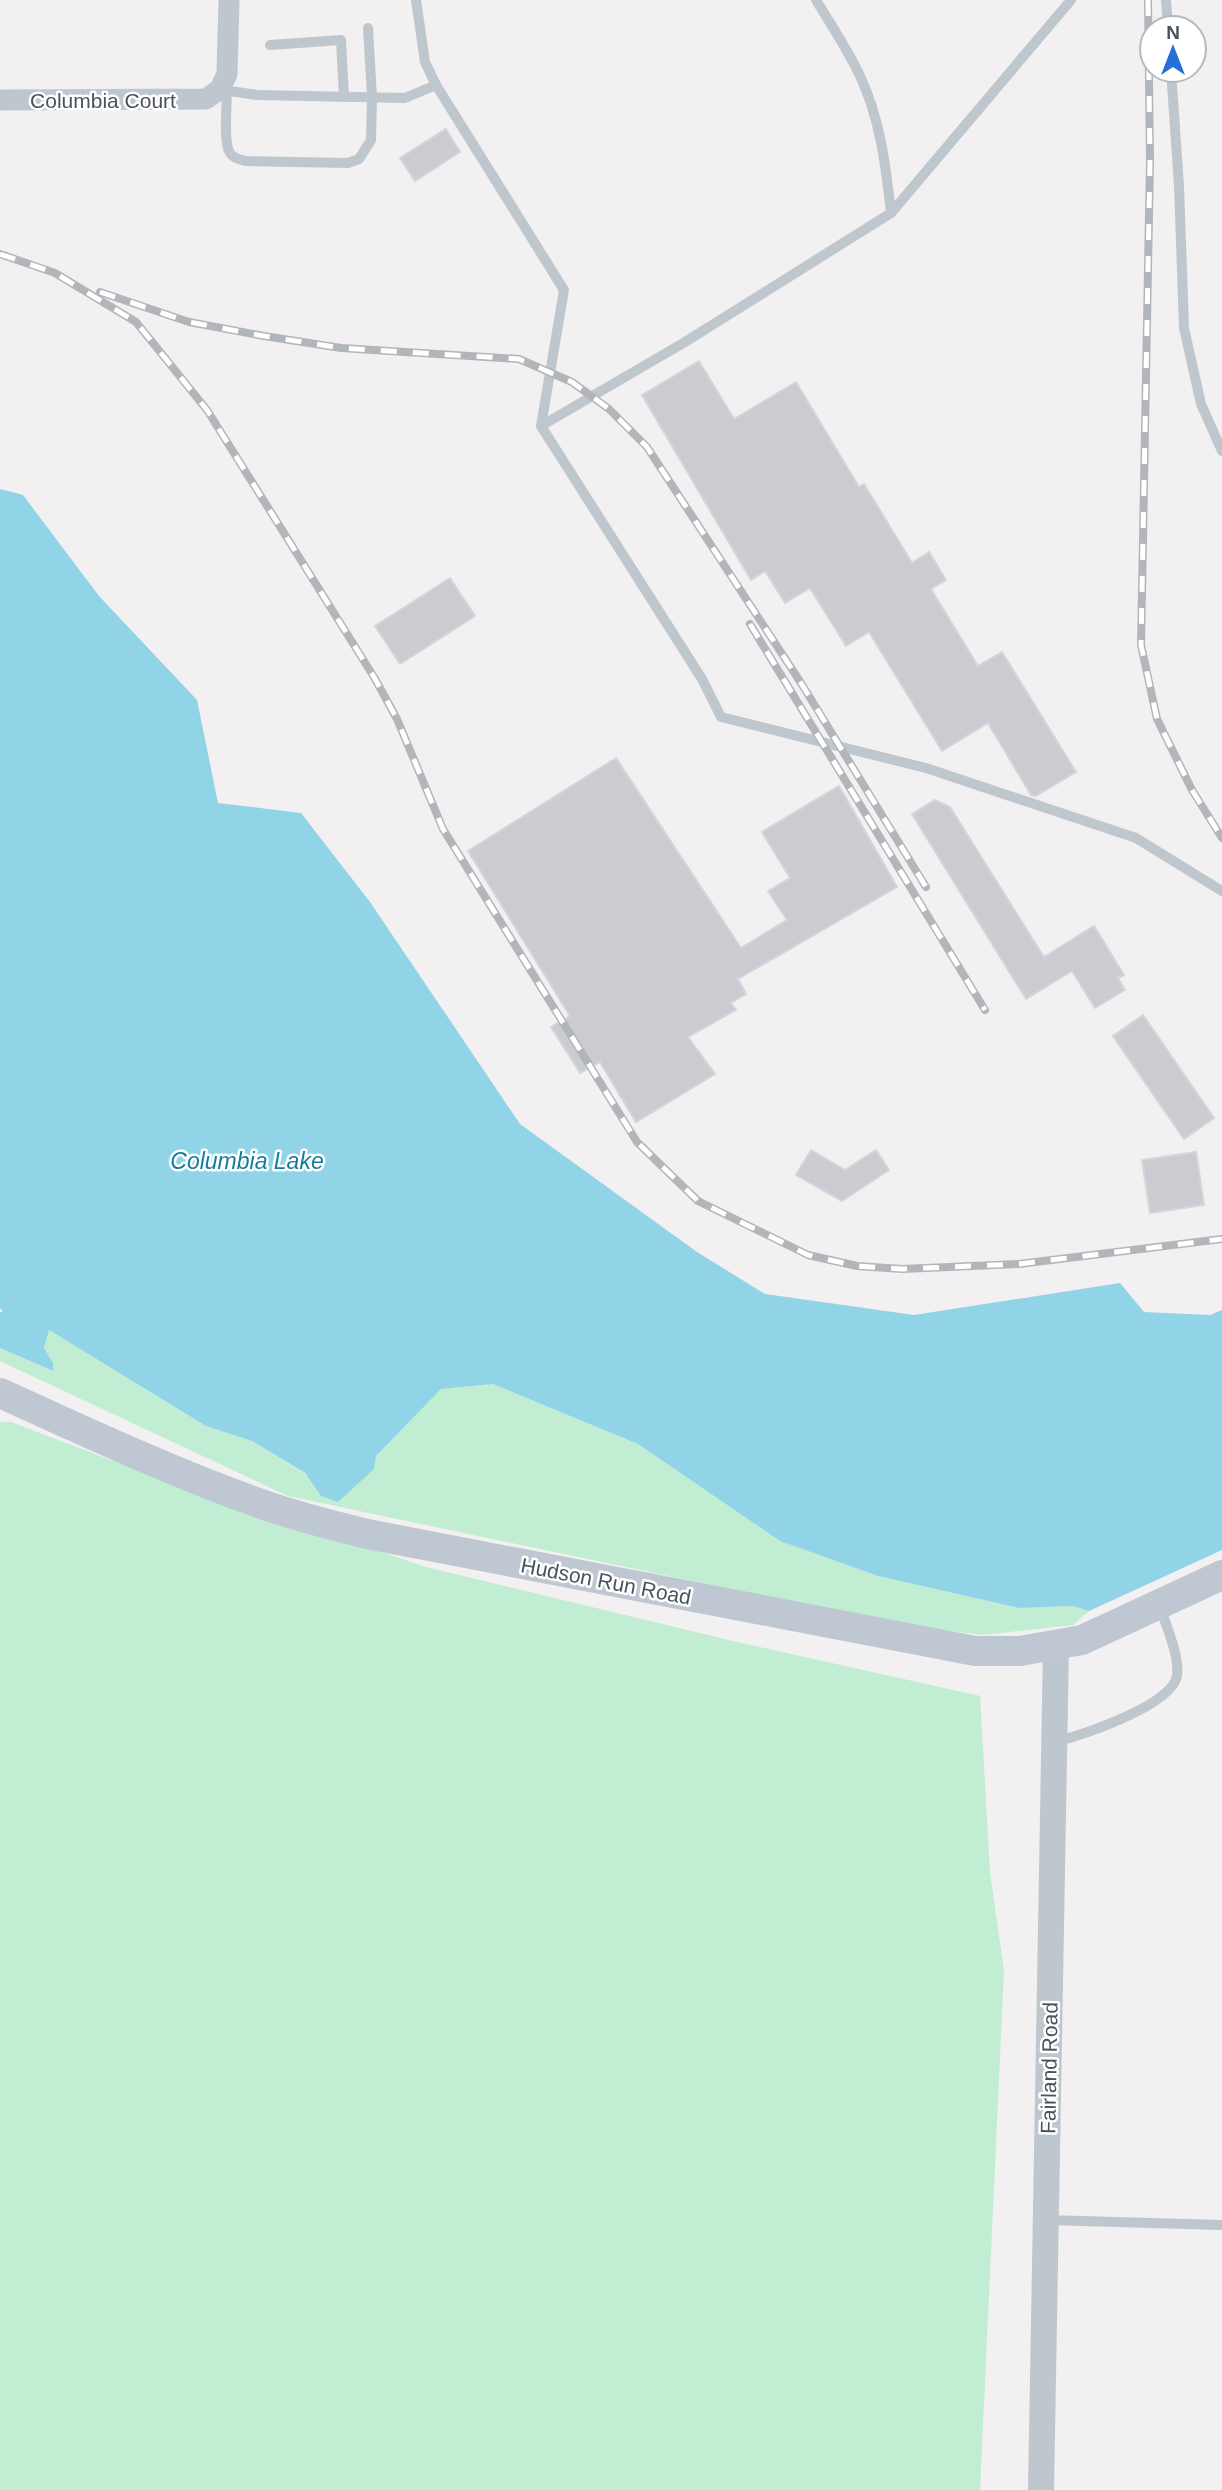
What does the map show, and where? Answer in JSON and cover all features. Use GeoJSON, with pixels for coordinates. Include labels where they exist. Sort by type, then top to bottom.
{"type":"FeatureCollection","features":[{"type":"Feature","properties":{"kind":"main road","name":"Hudson Run Road"},"geometry":{"type":"LineString","coordinates":[[0,1393],[175,1471],[252,1501],[367,1534],[975,1651],[1020,1651],[1082,1640],[1222,1575]]}},
{"type":"Feature","properties":{"kind":"street"},"geometry":{"type":"LineString","coordinates":[[218,93],[227,74],[229,0]]}},
{"type":"Feature","properties":{"kind":"street","name":"Columbia Court"},"geometry":{"type":"LineString","coordinates":[[0,100],[218,93]]}},
{"type":"Feature","properties":{"kind":"street","name":"Fairland Road"},"geometry":{"type":"LineString","coordinates":[[1041,2490],[1056,1646]]}},
{"type":"Feature","properties":{"kind":"lane"},"geometry":{"type":"LineString","coordinates":[[416,0],[425,62],[436,85],[564,290],[541,426],[702,679],[721,718],[926,768],[1136,838],[1222,891]]}},
{"type":"Feature","properties":{"kind":"lane"},"geometry":{"type":"LineString","coordinates":[[816,0],[860,76],[877,128],[887,171],[891,213]]}},
{"type":"Feature","properties":{"kind":"lane"},"geometry":{"type":"LineString","coordinates":[[541,426],[685,342],[891,213],[1072,0]]}},
{"type":"Feature","properties":{"kind":"lane"},"geometry":{"type":"LineString","coordinates":[[368,28],[372,97],[371,140],[359,159],[348,163],[244,161],[228,152],[218,93],[257,95],[372,97],[404,98],[436,85]]}},
{"type":"Feature","properties":{"kind":"lane"},"geometry":{"type":"LineString","coordinates":[[270,45],[341,40],[344,97]]}},
{"type":"Feature","properties":{"kind":"lane"},"geometry":{"type":"LineString","coordinates":[[1172,84],[1184,328],[1201,404],[1222,452]]}},
{"type":"Feature","properties":{"kind":"lane"},"geometry":{"type":"LineString","coordinates":[[1055,1742],[1111,1724],[1143,1708],[1168,1690],[1177,1679],[1177,1665],[1159,1605]]}},
{"type":"Feature","properties":{"kind":"lane"},"geometry":{"type":"LineString","coordinates":[[1046,2220],[1222,2225]]}},
{"type":"Feature","properties":{"kind":"green space"},"geometry":{"type":"Polygon","coordinates":[[[49,1330],[206,1426],[252,1441],[305,1474],[321,1496],[376,1456],[441,1389],[493,1384],[638,1444],[780,1541],[878,1576],[1019,1608],[1073,1606],[1089,1611],[1073,1625],[983,1635],[902,1625],[288,1496],[0,1361],[0,1348],[52,1371],[53,1363],[44,1348],[49,1330]]]}},
{"type":"Feature","properties":{"kind":"green space"},"geometry":{"type":"Polygon","coordinates":[[[0,1422],[11,1422],[153,1476],[426,1567],[733,1641],[980,1696],[990,1873],[1004,1971],[980,2490],[0,2490],[0,1422]]]}},
{"type":"Feature","properties":{"kind":"water","name":"Columbia Lake"},"geometry":{"type":"Polygon","coordinates":[[[0,489],[23,495],[99,596],[197,700],[218,803],[301,813],[370,902],[520,1124],[697,1252],[765,1294],[914,1315],[1120,1283],[1144,1312],[1210,1315],[1222,1310],[1222,1550],[1089,1611],[1073,1606],[1019,1608],[878,1576],[780,1541],[638,1444],[493,1384],[441,1389],[376,1456],[374,1469],[338,1502],[321,1496],[305,1473],[252,1441],[206,1426],[49,1330],[44,1348],[53,1363],[53,1371],[0,1348],[0,1312],[3,1312],[0,1308],[0,489]]]}},
{"type":"Feature","properties":{"kind":"building"},"geometry":{"type":"Polygon","coordinates":[[[446,129],[460,152],[415,181],[400,158],[446,129]]]}},
{"type":"Feature","properties":{"kind":"building"},"geometry":{"type":"Polygon","coordinates":[[[699,361],[734,419],[796,382],[859,487],[864,484],[912,563],[929,552],[946,580],[931,589],[978,666],[1002,652],[1076,772],[1036,796],[1031,795],[988,723],[942,751],[869,632],[846,646],[810,588],[785,603],[765,571],[751,580],[642,395],[699,361]]]}},
{"type":"Feature","properties":{"kind":"building"},"geometry":{"type":"Polygon","coordinates":[[[450,578],[475,616],[400,664],[375,626],[450,578]]]}},
{"type":"Feature","properties":{"kind":"building"},"geometry":{"type":"Polygon","coordinates":[[[616,758],[741,948],[787,920],[768,891],[790,878],[762,832],[839,786],[897,887],[738,979],[746,994],[731,1003],[736,1010],[688,1037],[715,1074],[636,1122],[600,1062],[580,1073],[551,1027],[570,1016],[468,851],[616,758]]]}},
{"type":"Feature","properties":{"kind":"building"},"geometry":{"type":"Polygon","coordinates":[[[935,800],[950,807],[1044,957],[1094,926],[1124,975],[1118,978],[1125,990],[1095,1008],[1072,971],[1026,999],[912,814],[935,800]]]}},
{"type":"Feature","properties":{"kind":"building"},"geometry":{"type":"Polygon","coordinates":[[[1143,1015],[1214,1118],[1184,1139],[1113,1036],[1143,1015]]]}},
{"type":"Feature","properties":{"kind":"building"},"geometry":{"type":"Polygon","coordinates":[[[811,1150],[845,1170],[876,1150],[889,1170],[842,1201],[796,1175],[811,1150]]]}},
{"type":"Feature","properties":{"kind":"building"},"geometry":{"type":"Polygon","coordinates":[[[1196,1152],[1204,1205],[1150,1213],[1142,1160],[1196,1152]]]}},
{"type":"Feature","properties":{"kind":"railway"},"geometry":{"type":"LineString","coordinates":[[1148,0],[1150,162],[1141,645],[1157,719],[1192,790],[1222,838]]}},
{"type":"Feature","properties":{"kind":"railway"},"geometry":{"type":"LineString","coordinates":[[0,254],[55,273],[136,322],[207,410],[374,677],[397,719],[443,829],[637,1142],[698,1201],[808,1255],[857,1266],[902,1269],[1019,1264],[1222,1239]]}},
{"type":"Feature","properties":{"kind":"railway"},"geometry":{"type":"LineString","coordinates":[[100,292],[189,322],[341,348],[519,359],[572,382],[609,409],[647,447],[801,683],[926,887]]}},
{"type":"Feature","properties":{"kind":"railway"},"geometry":{"type":"LineString","coordinates":[[750,624],[985,1010]]}}]}
